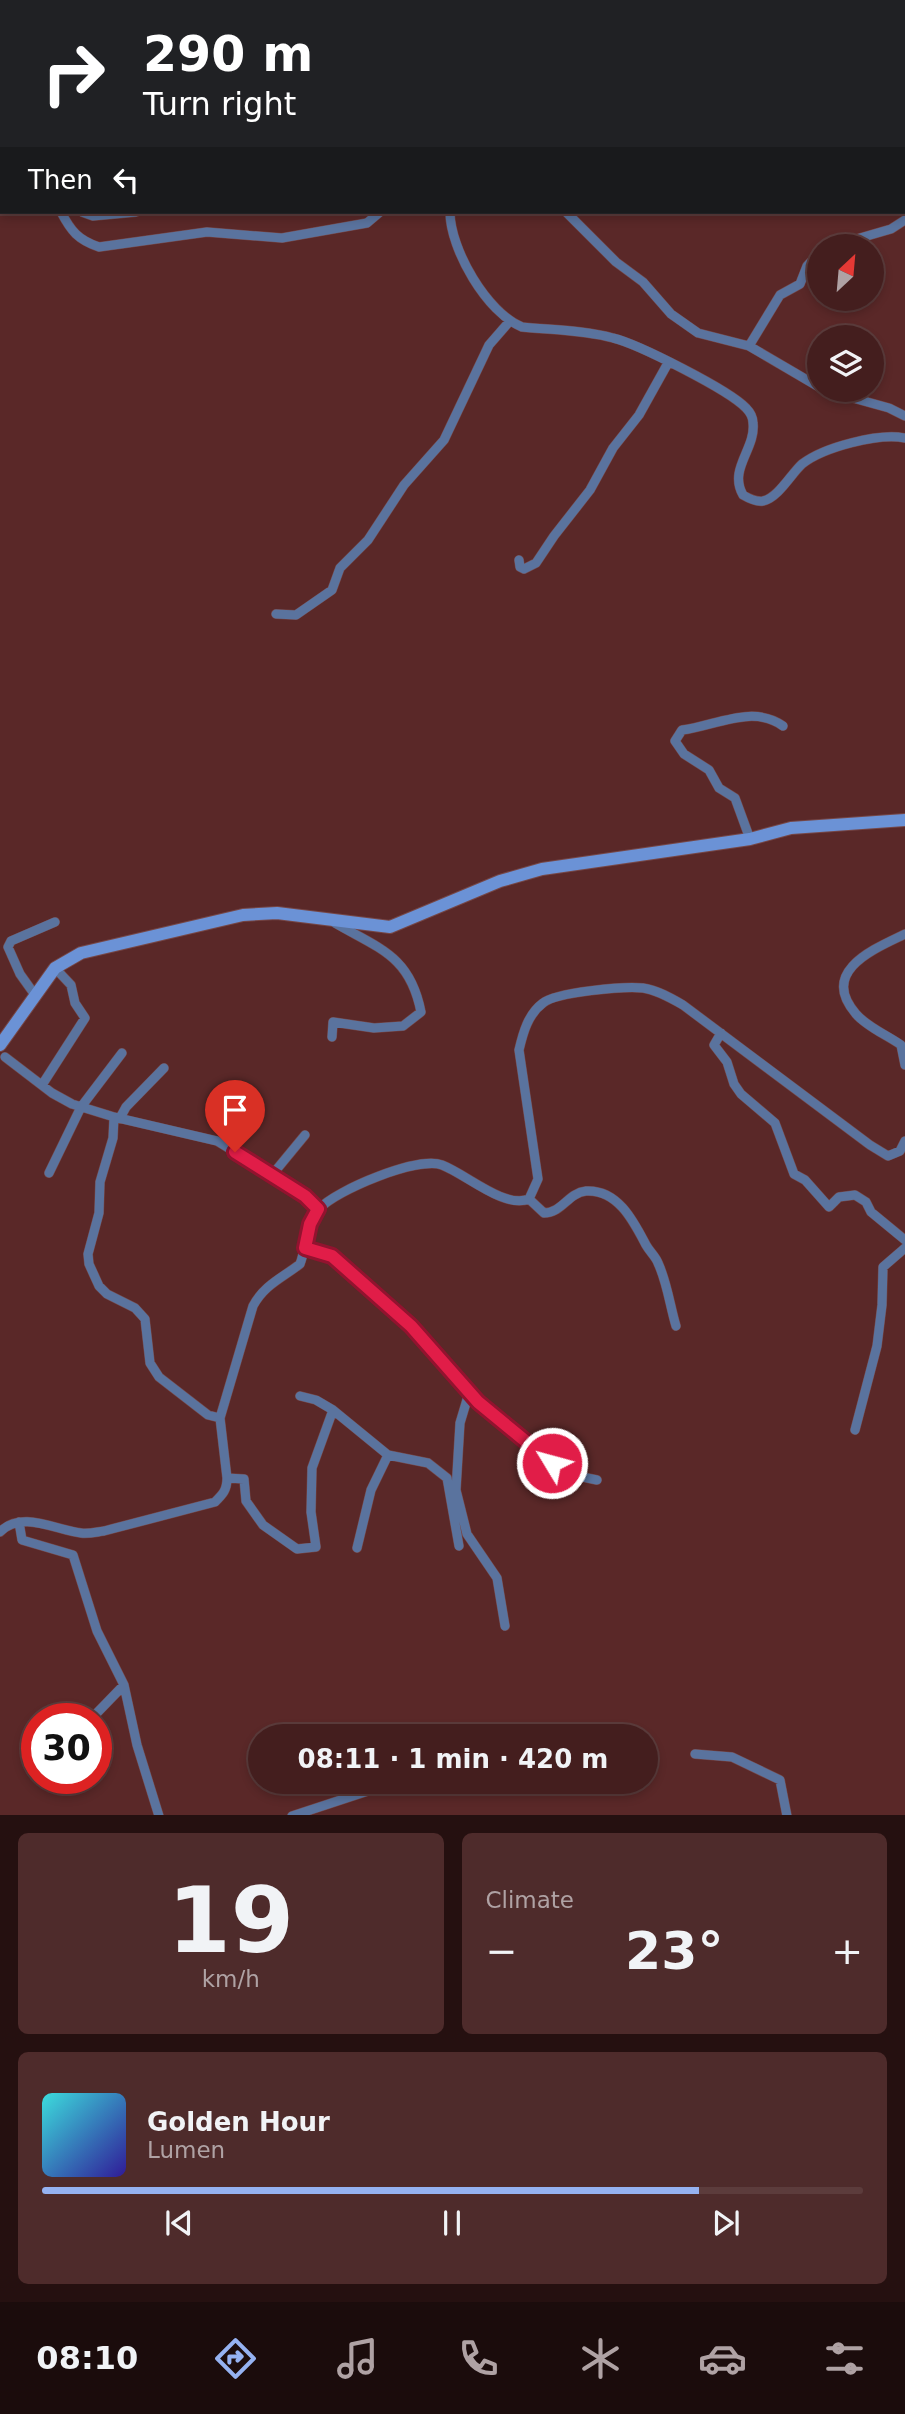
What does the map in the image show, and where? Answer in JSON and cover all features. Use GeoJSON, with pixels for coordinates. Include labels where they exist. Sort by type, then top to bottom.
{"type":"FeatureCollection","features":[{"type":"Feature","properties":{"kind":"main road"},"geometry":{"type":"LineString","coordinates":[[3,1051],[35,995],[55,968],[81,953],[243,915],[277,913],[390,927],[500,881],[542,869],[750,839],[791,828],[905,820]]}},
{"type":"Feature","properties":{"kind":"street"},"geometry":{"type":"LineString","coordinates":[[62,214],[73,234],[84,242],[99,247],[207,232],[282,238],[367,223],[378,214]]}},
{"type":"Feature","properties":{"kind":"street"},"geometry":{"type":"LineString","coordinates":[[88,214],[114,214]]}},
{"type":"Feature","properties":{"kind":"street"},"geometry":{"type":"LineString","coordinates":[[450,214],[452,236],[462,258],[491,303],[509,321],[522,327],[611,337],[636,345],[730,396],[749,411],[753,422],[752,433],[738,476],[743,495],[751,500],[762,501],[771,497],[805,462],[819,456],[877,436],[905,438]]}},
{"type":"Feature","properties":{"kind":"street"},"geometry":{"type":"LineString","coordinates":[[568,214],[616,262],[643,282],[680,320],[698,333],[749,346],[807,380]]}},
{"type":"Feature","properties":{"kind":"street"},"geometry":{"type":"LineString","coordinates":[[874,234],[891,229],[905,220]]}},
{"type":"Feature","properties":{"kind":"street"},"geometry":{"type":"LineString","coordinates":[[749,346],[780,295],[800,284],[807,266]]}},
{"type":"Feature","properties":{"kind":"street"},"geometry":{"type":"LineString","coordinates":[[276,614],[296,615],[332,590],[340,568],[368,540],[404,485],[444,440],[489,345],[509,321]]}},
{"type":"Feature","properties":{"kind":"street"},"geometry":{"type":"LineString","coordinates":[[519,560],[520,567],[524,569],[537,564],[554,536],[590,489],[613,448],[639,415],[668,363]]}},
{"type":"Feature","properties":{"kind":"street"},"geometry":{"type":"LineString","coordinates":[[867,402],[905,416]]}},
{"type":"Feature","properties":{"kind":"street"},"geometry":{"type":"LineString","coordinates":[[750,839],[735,798],[719,788],[709,770],[684,754],[675,741],[682,730],[724,723],[737,717],[775,720],[783,726]]}},
{"type":"Feature","properties":{"kind":"street"},"geometry":{"type":"LineString","coordinates":[[327,918],[396,958],[416,987],[421,1012],[403,1027],[374,1028],[333,1022],[331,1037]]}},
{"type":"Feature","properties":{"kind":"street"},"geometry":{"type":"LineString","coordinates":[[35,995],[20,974],[8,947],[11,941],[55,922]]}},
{"type":"Feature","properties":{"kind":"street"},"geometry":{"type":"LineString","coordinates":[[905,934],[863,954],[849,970],[844,985],[846,997],[855,1014],[901,1045],[905,1065]]}},
{"type":"Feature","properties":{"kind":"street"},"geometry":{"type":"LineString","coordinates":[[42,1085],[85,1018],[75,1003],[71,985],[55,968]]}},
{"type":"Feature","properties":{"kind":"street"},"geometry":{"type":"LineString","coordinates":[[1,1528],[30,1521],[85,1534],[215,1502],[227,1488],[220,1418],[253,1306],[260,1292],[271,1282],[300,1264],[310,1224],[318,1209],[331,1198],[411,1166],[429,1163],[440,1164],[509,1201],[520,1203],[528,1199],[538,1179],[519,1050],[524,1030],[536,1009],[545,1000],[559,995],[643,988],[683,1005],[888,1156],[900,1151],[905,1141]]}},
{"type":"Feature","properties":{"kind":"street"},"geometry":{"type":"LineString","coordinates":[[721,1033],[714,1045],[727,1062],[734,1084],[748,1103],[775,1124],[794,1174],[805,1180],[829,1207],[838,1197],[855,1195],[866,1202],[871,1212],[905,1240]]}},
{"type":"Feature","properties":{"kind":"street"},"geometry":{"type":"LineString","coordinates":[[3,1051],[42,1085],[81,1107],[217,1141],[305,1196],[318,1209]]}},
{"type":"Feature","properties":{"kind":"street"},"geometry":{"type":"LineString","coordinates":[[49,1172],[81,1107],[122,1053]]}},
{"type":"Feature","properties":{"kind":"street"},"geometry":{"type":"LineString","coordinates":[[164,1068],[117,1118],[100,1182],[99,1213],[88,1254],[89,1264],[99,1286],[107,1294],[135,1308],[145,1319],[150,1363],[159,1377],[208,1415],[220,1418]]}},
{"type":"Feature","properties":{"kind":"street"},"geometry":{"type":"LineString","coordinates":[[272,1175],[305,1135]]}},
{"type":"Feature","properties":{"kind":"street"},"geometry":{"type":"LineString","coordinates":[[528,1199],[544,1213],[551,1213],[575,1194],[589,1191],[628,1209],[647,1248],[658,1262],[676,1326]]}},
{"type":"Feature","properties":{"kind":"street"},"geometry":{"type":"LineString","coordinates":[[305,1248],[332,1256],[411,1326],[469,1393],[552,1463],[573,1475],[597,1480]]}},
{"type":"Feature","properties":{"kind":"street"},"geometry":{"type":"LineString","coordinates":[[855,1430],[877,1346],[883,1267],[905,1248]]}},
{"type":"Feature","properties":{"kind":"street"},"geometry":{"type":"LineString","coordinates":[[469,1393],[460,1423],[456,1490],[467,1534],[497,1578],[505,1626]]}},
{"type":"Feature","properties":{"kind":"street"},"geometry":{"type":"LineString","coordinates":[[300,1396],[316,1400],[333,1410],[388,1455],[428,1464],[447,1478],[459,1546]]}},
{"type":"Feature","properties":{"kind":"street"},"geometry":{"type":"LineString","coordinates":[[227,1478],[244,1479],[246,1501],[262,1525],[297,1549],[316,1547],[311,1513],[312,1468],[333,1410]]}},
{"type":"Feature","properties":{"kind":"street"},"geometry":{"type":"LineString","coordinates":[[357,1548],[371,1490],[388,1455]]}},
{"type":"Feature","properties":{"kind":"street"},"geometry":{"type":"LineString","coordinates":[[19,1522],[22,1541],[73,1555],[97,1631],[124,1685],[136,1745],[159,1815]]}},
{"type":"Feature","properties":{"kind":"street"},"geometry":{"type":"LineString","coordinates":[[107,1703],[124,1685]]}},
{"type":"Feature","properties":{"kind":"street"},"geometry":{"type":"LineString","coordinates":[[695,1754],[733,1757],[780,1780],[787,1815]]}},
{"type":"Feature","properties":{"kind":"street"},"geometry":{"type":"LineString","coordinates":[[292,1815],[358,1794]]}},
{"type":"Feature","properties":{"kind":"route"},"geometry":{"type":"LineString","coordinates":[[235,1152],[305,1196],[318,1209],[310,1224],[305,1248],[332,1256],[411,1326],[478,1402],[552,1463]]}}]}
